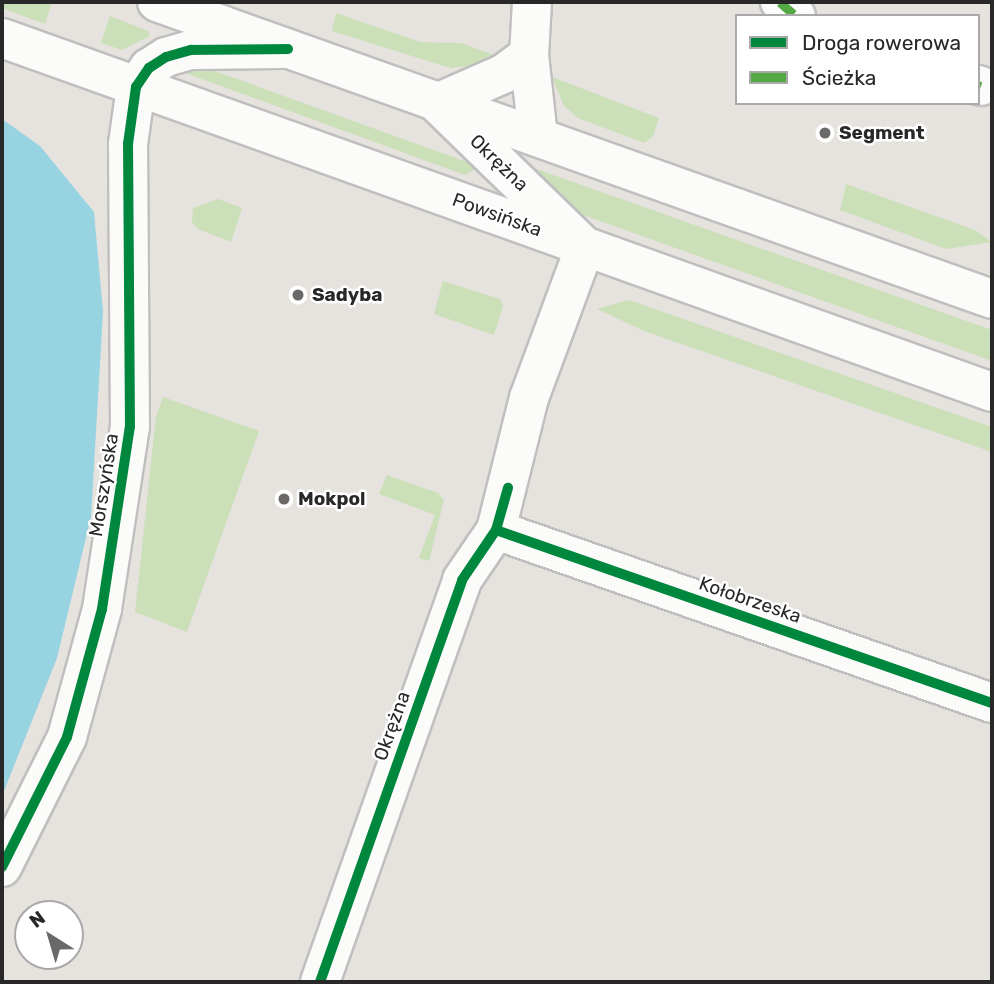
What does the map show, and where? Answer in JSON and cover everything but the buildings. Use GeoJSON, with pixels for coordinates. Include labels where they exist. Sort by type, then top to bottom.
{"type":"FeatureCollection","features":[{"type":"Feature","properties":{"kind":"street"},"geometry":{"type":"LineString","coordinates":[[157,2],[992,299]]}},
{"type":"Feature","properties":{"kind":"street"},"geometry":{"type":"LineString","coordinates":[[532,2],[529,55],[538,137]]}},
{"type":"Feature","properties":{"kind":"street"},"geometry":{"type":"LineString","coordinates":[[780,2],[794,14]]}},
{"type":"Feature","properties":{"kind":"street","name":"Powsińska"},"geometry":{"type":"LineString","coordinates":[[2,38],[992,392]]}},
{"type":"Feature","properties":{"kind":"street"},"geometry":{"type":"LineString","coordinates":[[136,87],[149,68],[166,57],[191,50],[288,49]]}},
{"type":"Feature","properties":{"kind":"street"},"geometry":{"type":"LineString","coordinates":[[437,103],[503,74],[529,55]]}},
{"type":"Feature","properties":{"kind":"street","name":"Morszyńska"},"geometry":{"type":"LineString","coordinates":[[2,867],[67,737],[102,609],[130,427],[128,144],[136,87]]}},
{"type":"Feature","properties":{"kind":"street","name":"Okrężna"},"geometry":{"type":"LineString","coordinates":[[320,982],[462,580],[496,530],[529,398],[585,247],[437,103]]}},
{"type":"Feature","properties":{"kind":"street","name":"Kołobrzeska"},"geometry":{"type":"LineString","coordinates":[[496,530],[992,703]]}},
{"type":"Feature","properties":{"kind":"green space"},"geometry":{"type":"Polygon","coordinates":[[[2,2],[52,2],[45,24],[2,8],[2,2]]]}},
{"type":"Feature","properties":{"kind":"green space"},"geometry":{"type":"Polygon","coordinates":[[[336,13],[420,42],[461,43],[494,55],[478,65],[450,68],[332,31],[336,13]]]}},
{"type":"Feature","properties":{"kind":"green space"},"geometry":{"type":"Polygon","coordinates":[[[110,16],[148,31],[150,36],[122,50],[101,43],[110,16]]]}},
{"type":"Feature","properties":{"kind":"green space"},"geometry":{"type":"Polygon","coordinates":[[[201,66],[467,162],[475,169],[465,175],[188,74],[187,70],[201,66]]]}},
{"type":"Feature","properties":{"kind":"green space"},"geometry":{"type":"Polygon","coordinates":[[[552,77],[659,118],[653,136],[644,143],[578,118],[564,106],[552,77]]]}},
{"type":"Feature","properties":{"kind":"green space"},"geometry":{"type":"Polygon","coordinates":[[[528,166],[992,330],[992,361],[569,210],[528,166]]]}},
{"type":"Feature","properties":{"kind":"green space"},"geometry":{"type":"Polygon","coordinates":[[[846,184],[975,230],[992,242],[946,249],[840,210],[846,184]]]}},
{"type":"Feature","properties":{"kind":"green space"},"geometry":{"type":"Polygon","coordinates":[[[218,199],[242,208],[231,242],[198,229],[192,223],[193,208],[218,199]]]}},
{"type":"Feature","properties":{"kind":"green space"},"geometry":{"type":"Polygon","coordinates":[[[443,281],[500,299],[503,306],[494,335],[434,314],[443,281]]]}},
{"type":"Feature","properties":{"kind":"green space"},"geometry":{"type":"Polygon","coordinates":[[[629,300],[992,427],[992,452],[644,331],[597,309],[629,300]]]}},
{"type":"Feature","properties":{"kind":"green space"},"geometry":{"type":"Polygon","coordinates":[[[163,397],[259,431],[187,632],[135,612],[156,416],[163,397]]]}},
{"type":"Feature","properties":{"kind":"green space"},"geometry":{"type":"Polygon","coordinates":[[[387,475],[438,493],[444,500],[429,561],[419,558],[435,515],[379,494],[387,475]]]}},
{"type":"Feature","properties":{"kind":"water"},"geometry":{"type":"Polygon","coordinates":[[[2,119],[40,146],[94,212],[103,312],[91,517],[57,658],[2,796],[2,119]]]}},
{"type":"Feature","properties":{"kind":"marked path"},"geometry":{"type":"LineString","coordinates":[[780,2],[794,14]]}},
{"type":"Feature","properties":{"kind":"cycle path"},"geometry":{"type":"LineString","coordinates":[[2,867],[67,737],[102,609],[130,427],[128,144],[136,87],[149,68],[166,57],[191,50],[288,49]]}},
{"type":"Feature","properties":{"kind":"cycle path"},"geometry":{"type":"LineString","coordinates":[[320,982],[462,580],[496,530],[508,488]]}},
{"type":"Feature","properties":{"kind":"cycle path"},"geometry":{"type":"LineString","coordinates":[[496,530],[992,703]]}},
{"type":"Feature","properties":{"kind":"place","name":"Segment"},"geometry":{"type":"Point","coordinates":[825,133]}},
{"type":"Feature","properties":{"kind":"place","name":"Sadyba"},"geometry":{"type":"Point","coordinates":[298,295]}},
{"type":"Feature","properties":{"kind":"place","name":"Mokpol"},"geometry":{"type":"Point","coordinates":[284,499]}}]}
